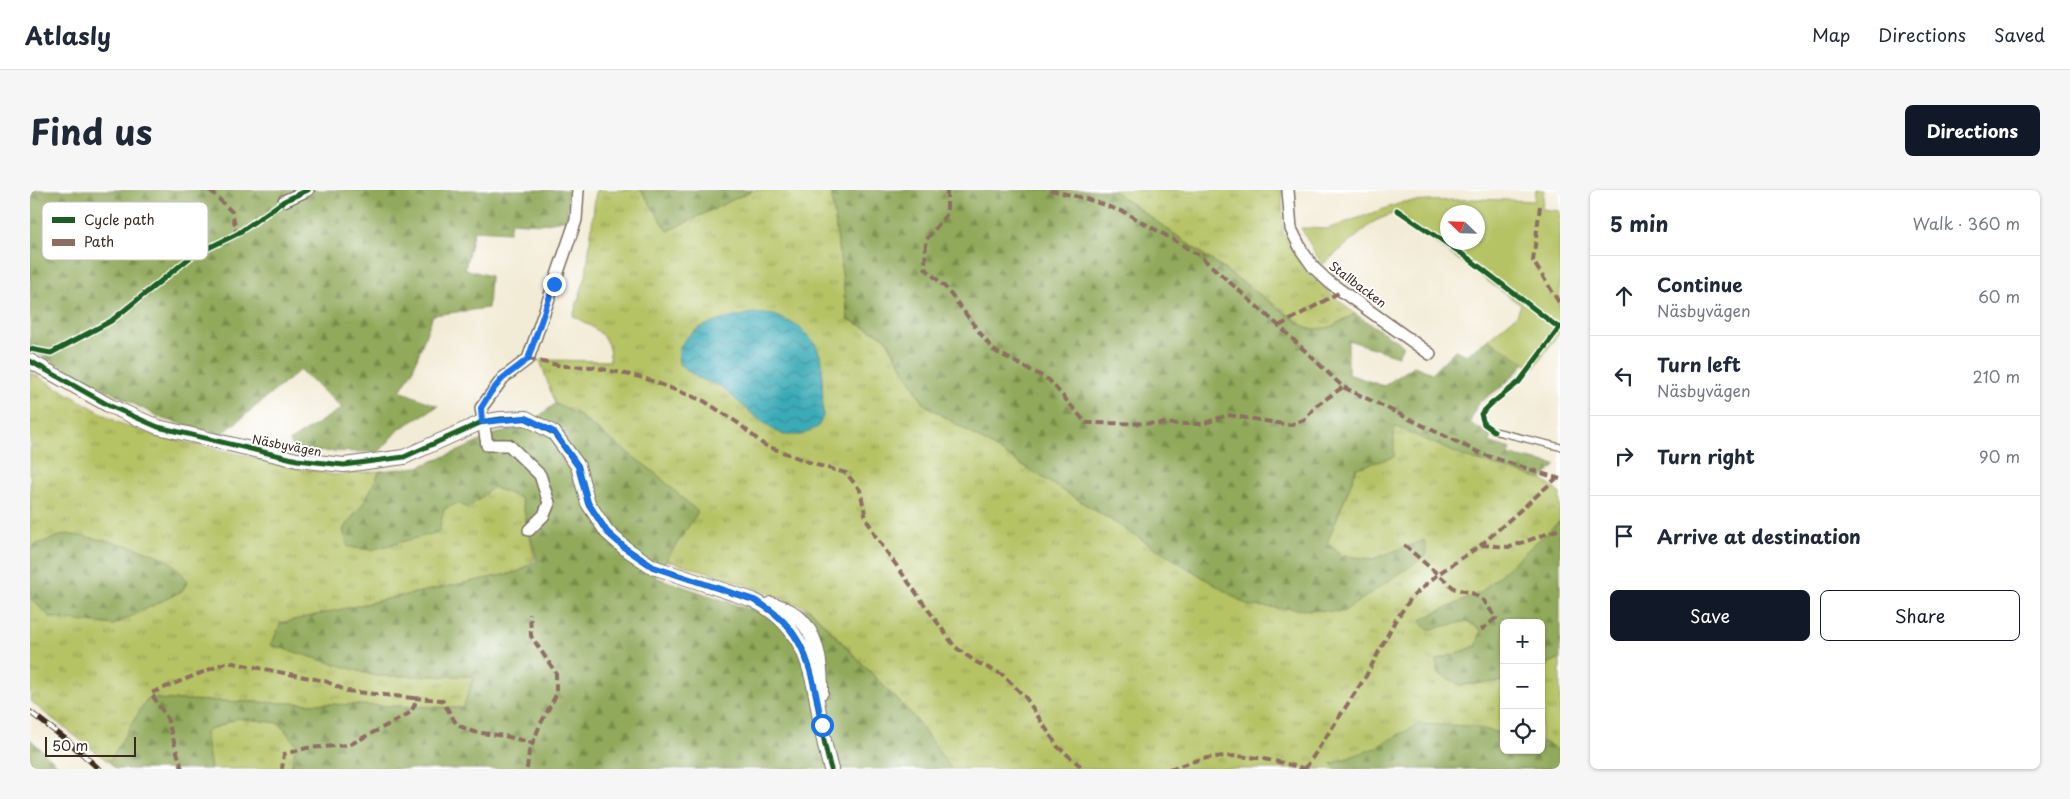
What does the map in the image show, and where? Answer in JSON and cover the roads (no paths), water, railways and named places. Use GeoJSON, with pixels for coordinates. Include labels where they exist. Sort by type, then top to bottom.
{"type":"FeatureCollection","features":[{"type":"Feature","properties":{"kind":"street"},"geometry":{"type":"LineString","coordinates":[[284,201],[308,190]]}},
{"type":"Feature","properties":{"kind":"street"},"geometry":{"type":"LineString","coordinates":[[529,530],[544,514],[549,503],[540,475],[509,445],[487,446],[481,408],[503,378],[528,359],[576,220],[578,190]]}},
{"type":"Feature","properties":{"kind":"street","name":"Stallbacken"},"geometry":{"type":"LineString","coordinates":[[1288,190],[1291,228],[1302,251],[1314,268],[1329,282],[1430,354]]}},
{"type":"Feature","properties":{"kind":"street","name":"Näsbyvägen"},"geometry":{"type":"LineString","coordinates":[[30,361],[110,406],[158,427],[297,460],[344,465],[404,457],[482,422],[526,418],[554,432],[578,466],[588,503],[607,532],[625,548],[653,567],[754,600],[783,620],[800,642],[809,664],[831,769]]}},
{"type":"Feature","properties":{"kind":"lane"},"geometry":{"type":"LineString","coordinates":[[1494,431],[1560,447]]}},
{"type":"Feature","properties":{"kind":"water"},"geometry":{"type":"Polygon","coordinates":[[[754,313],[774,315],[798,326],[815,343],[822,360],[823,416],[818,427],[800,435],[784,435],[756,417],[722,387],[698,378],[679,364],[680,348],[685,339],[693,332],[723,319],[754,313]]]}},
{"type":"Feature","properties":{"kind":"railway"},"geometry":{"type":"LineString","coordinates":[[30,712],[68,741],[99,769]]}}]}
